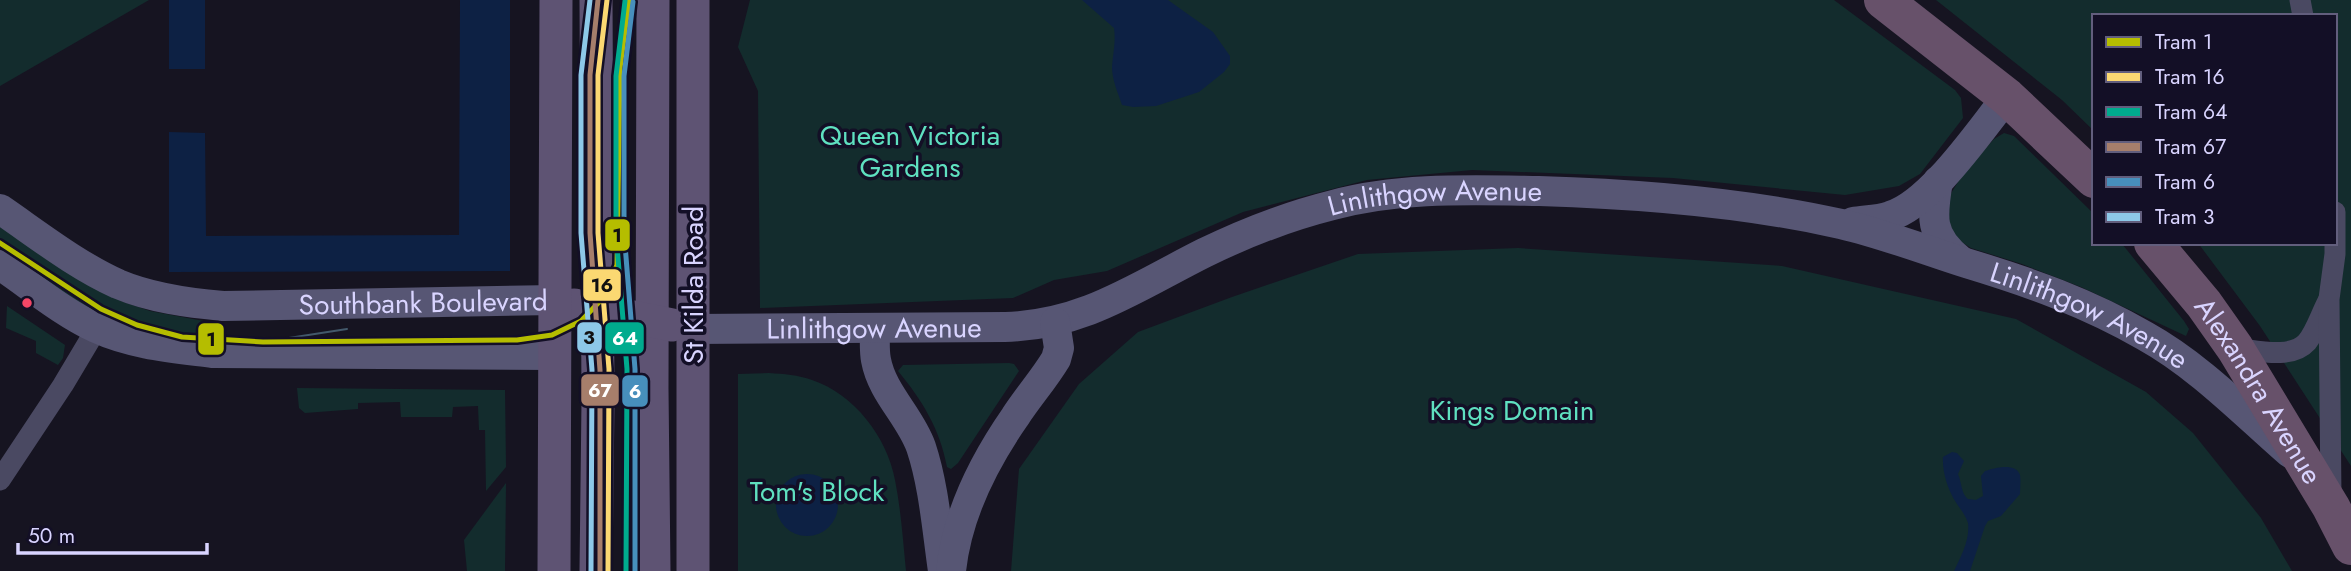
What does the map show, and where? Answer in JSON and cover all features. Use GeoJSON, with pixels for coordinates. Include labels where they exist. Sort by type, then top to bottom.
{"type":"FeatureCollection","features":[{"type":"Feature","properties":{"kind":"highway"},"geometry":{"type":"LineString","coordinates":[[1883,0],[2007,97],[2092,177]]}},
{"type":"Feature","properties":{"kind":"highway","name":"Alexandra Avenue"},"geometry":{"type":"LineString","coordinates":[[2155,245],[2204,304],[2235,348],[2331,507],[2351,546]]}},
{"type":"Feature","properties":{"kind":"main road"},"geometry":{"type":"LineString","coordinates":[[554,571],[556,0]]}},
{"type":"Feature","properties":{"kind":"main road"},"geometry":{"type":"LineString","coordinates":[[596,0],[596,571]]}},
{"type":"Feature","properties":{"kind":"main road","name":"St Kilda Road"},"geometry":{"type":"LineString","coordinates":[[653,0],[654,571]]}},
{"type":"Feature","properties":{"kind":"main road","name":"St Kilda Road"},"geometry":{"type":"LineString","coordinates":[[693,0],[693,571]]}},
{"type":"Feature","properties":{"kind":"main road","name":"Southbank Boulevard"},"geometry":{"type":"LineString","coordinates":[[555,300],[596,309],[652,331]]}},
{"type":"Feature","properties":{"kind":"main road","name":"Southbank Boulevard"},"geometry":{"type":"LineString","coordinates":[[554,355],[596,348],[652,331],[694,329]]}},
{"type":"Feature","properties":{"kind":"street","name":"Linlithgow Avenue"},"geometry":{"type":"LineString","coordinates":[[1838,223],[1889,217],[1905,210],[1938,181],[2007,97]]}},
{"type":"Feature","properties":{"kind":"street"},"geometry":{"type":"LineString","coordinates":[[1938,181],[1934,205],[1935,228],[1942,243],[1964,262]]}},
{"type":"Feature","properties":{"kind":"street","name":"Linlithgow Avenue"},"geometry":{"type":"LineString","coordinates":[[694,329],[1028,326],[1055,322],[1134,291],[1205,253],[1276,223],[1334,204],[1436,190],[1642,196],[1733,206],[1838,223],[2014,277],[2076,301],[2149,338],[2195,371],[2306,467]]}},
{"type":"Feature","properties":{"kind":"street","name":"Southbank Boulevard"},"geometry":{"type":"LineString","coordinates":[[0,209],[92,271],[120,285],[172,300],[223,306],[555,300]]}},
{"type":"Feature","properties":{"kind":"street"},"geometry":{"type":"LineString","coordinates":[[2331,507],[2329,299],[2335,245]]}},
{"type":"Feature","properties":{"kind":"street","name":"Southbank Boulevard"},"geometry":{"type":"LineString","coordinates":[[0,265],[97,328],[137,342],[213,353],[554,355]]}},
{"type":"Feature","properties":{"kind":"street"},"geometry":{"type":"LineString","coordinates":[[2235,348],[2279,352],[2299,349],[2310,337],[2329,299]]}},
{"type":"Feature","properties":{"kind":"street"},"geometry":{"type":"LineString","coordinates":[[951,571],[959,529],[980,474],[1004,432],[1056,359],[1059,348],[1055,322]]}},
{"type":"Feature","properties":{"kind":"street"},"geometry":{"type":"LineString","coordinates":[[0,480],[97,328]]}},
{"type":"Feature","properties":{"kind":"street"},"geometry":{"type":"LineString","coordinates":[[875,328],[878,369],[890,394],[908,418],[922,450],[943,571]]}},
{"type":"Feature","properties":{"kind":"green space"},"geometry":{"type":"Polygon","coordinates":[[[0,0],[149,0],[0,86],[0,0]]]}},
{"type":"Feature","properties":{"kind":"green space","name":"Queen Victoria Gardens"},"geometry":{"type":"Polygon","coordinates":[[[750,0],[1834,0],[1955,90],[1961,98],[1963,118],[1920,174],[1899,186],[1845,195],[1673,178],[1472,170],[1367,180],[1243,212],[1107,271],[1054,280],[1013,298],[760,308],[758,91],[738,47],[750,0]]]}},
{"type":"Feature","properties":{"kind":"green space"},"geometry":{"type":"Polygon","coordinates":[[[1936,0],[2351,0],[2351,466],[2260,326],[2199,245],[2337,245],[2337,14],[2092,14],[2092,129],[2062,100],[1936,0]]]}},
{"type":"Feature","properties":{"kind":"green space"},"geometry":{"type":"Polygon","coordinates":[[[2004,133],[2014,136],[2092,212],[2092,245],[2123,245],[2184,321],[2189,329],[2186,336],[2081,287],[1971,248],[1958,240],[1947,223],[1950,195],[1964,172],[1994,139],[2004,133]]]}},
{"type":"Feature","properties":{"kind":"green space"},"geometry":{"type":"Polygon","coordinates":[[[0,223],[121,301],[150,311],[209,322],[208,346],[161,338],[133,329],[74,299],[0,249],[0,223]]]}},
{"type":"Feature","properties":{"kind":"green space","name":"Kings Domain"},"geometry":{"type":"Polygon","coordinates":[[[1518,248],[1782,266],[2016,319],[2146,392],[2193,433],[2261,518],[2292,571],[1011,571],[1019,469],[1079,384],[1138,332],[1358,254],[1518,248]]]}},
{"type":"Feature","properties":{"kind":"green space"},"geometry":{"type":"Polygon","coordinates":[[[7,306],[65,345],[63,358],[58,365],[36,353],[36,341],[6,328],[7,306]]]}},
{"type":"Feature","properties":{"kind":"green space"},"geometry":{"type":"Polygon","coordinates":[[[1014,364],[1019,371],[958,463],[951,469],[947,467],[940,440],[929,416],[898,371],[903,365],[1014,364]]]}},
{"type":"Feature","properties":{"kind":"green space","name":"Tom's Block"},"geometry":{"type":"Polygon","coordinates":[[[769,373],[812,380],[842,395],[855,406],[876,433],[885,448],[895,480],[906,571],[738,571],[738,374],[769,373]]]}},
{"type":"Feature","properties":{"kind":"green space"},"geometry":{"type":"Polygon","coordinates":[[[297,388],[505,390],[506,467],[486,491],[485,430],[479,430],[478,406],[453,407],[452,417],[401,417],[400,402],[358,403],[358,409],[305,413],[299,408],[297,388]]]}},
{"type":"Feature","properties":{"kind":"green space"},"geometry":{"type":"Polygon","coordinates":[[[506,483],[505,571],[467,571],[464,540],[506,483]]]}},
{"type":"Feature","properties":{"kind":"water"},"geometry":{"type":"Polygon","coordinates":[[[169,0],[205,0],[205,69],[169,69],[169,0]]]}},
{"type":"Feature","properties":{"kind":"water"},"geometry":{"type":"Polygon","coordinates":[[[460,0],[510,0],[510,271],[169,272],[169,132],[205,133],[206,236],[459,235],[460,0]]]}},
{"type":"Feature","properties":{"kind":"water"},"geometry":{"type":"Polygon","coordinates":[[[1082,0],[1168,0],[1213,32],[1230,56],[1230,64],[1199,92],[1156,106],[1122,105],[1112,72],[1114,28],[1082,0]]]}},
{"type":"Feature","properties":{"kind":"water"},"geometry":{"type":"Polygon","coordinates":[[[1952,452],[1957,453],[1964,461],[1958,474],[1968,499],[1976,500],[1983,496],[1981,476],[1985,471],[2010,467],[2020,475],[2020,494],[2001,516],[1988,521],[1970,571],[1954,571],[1968,536],[1968,523],[1951,493],[1945,475],[1943,457],[1952,452]]]}},
{"type":"Feature","properties":{"kind":"water"},"geometry":{"type":"Polygon","coordinates":[[[807,474],[829,483],[838,505],[829,527],[807,536],[785,527],[776,505],[785,483],[807,474]]]}},
{"type":"Feature","properties":{"kind":"tram line","name":"3"},"geometry":{"type":"LineString","coordinates":[[590,0],[581,75],[581,233],[592,370],[591,571]]}},
{"type":"Feature","properties":{"kind":"tram line","name":"67"},"geometry":{"type":"LineString","coordinates":[[598,0],[590,75],[590,233],[600,370],[600,571]]}},
{"type":"Feature","properties":{"kind":"tram line","name":"16"},"geometry":{"type":"LineString","coordinates":[[607,0],[598,75],[598,233],[609,369],[608,571]]}},
{"type":"Feature","properties":{"kind":"tram line","name":"1"},"geometry":{"type":"LineString","coordinates":[[0,243],[101,309],[137,325],[182,337],[263,342],[517,340],[552,335],[581,321],[603,298],[617,265],[620,68],[629,0]]}},
{"type":"Feature","properties":{"kind":"tram line","name":"64"},"geometry":{"type":"LineString","coordinates":[[625,1],[616,76],[616,233],[627,369],[626,571]]}},
{"type":"Feature","properties":{"kind":"tram line","name":"6"},"geometry":{"type":"LineString","coordinates":[[633,2],[624,76],[624,232],[635,369],[635,571]]}},
{"type":"Feature","properties":{"kind":"tram line"},"geometry":{"type":"LineString","coordinates":[[263,342],[347,329]]}}]}
